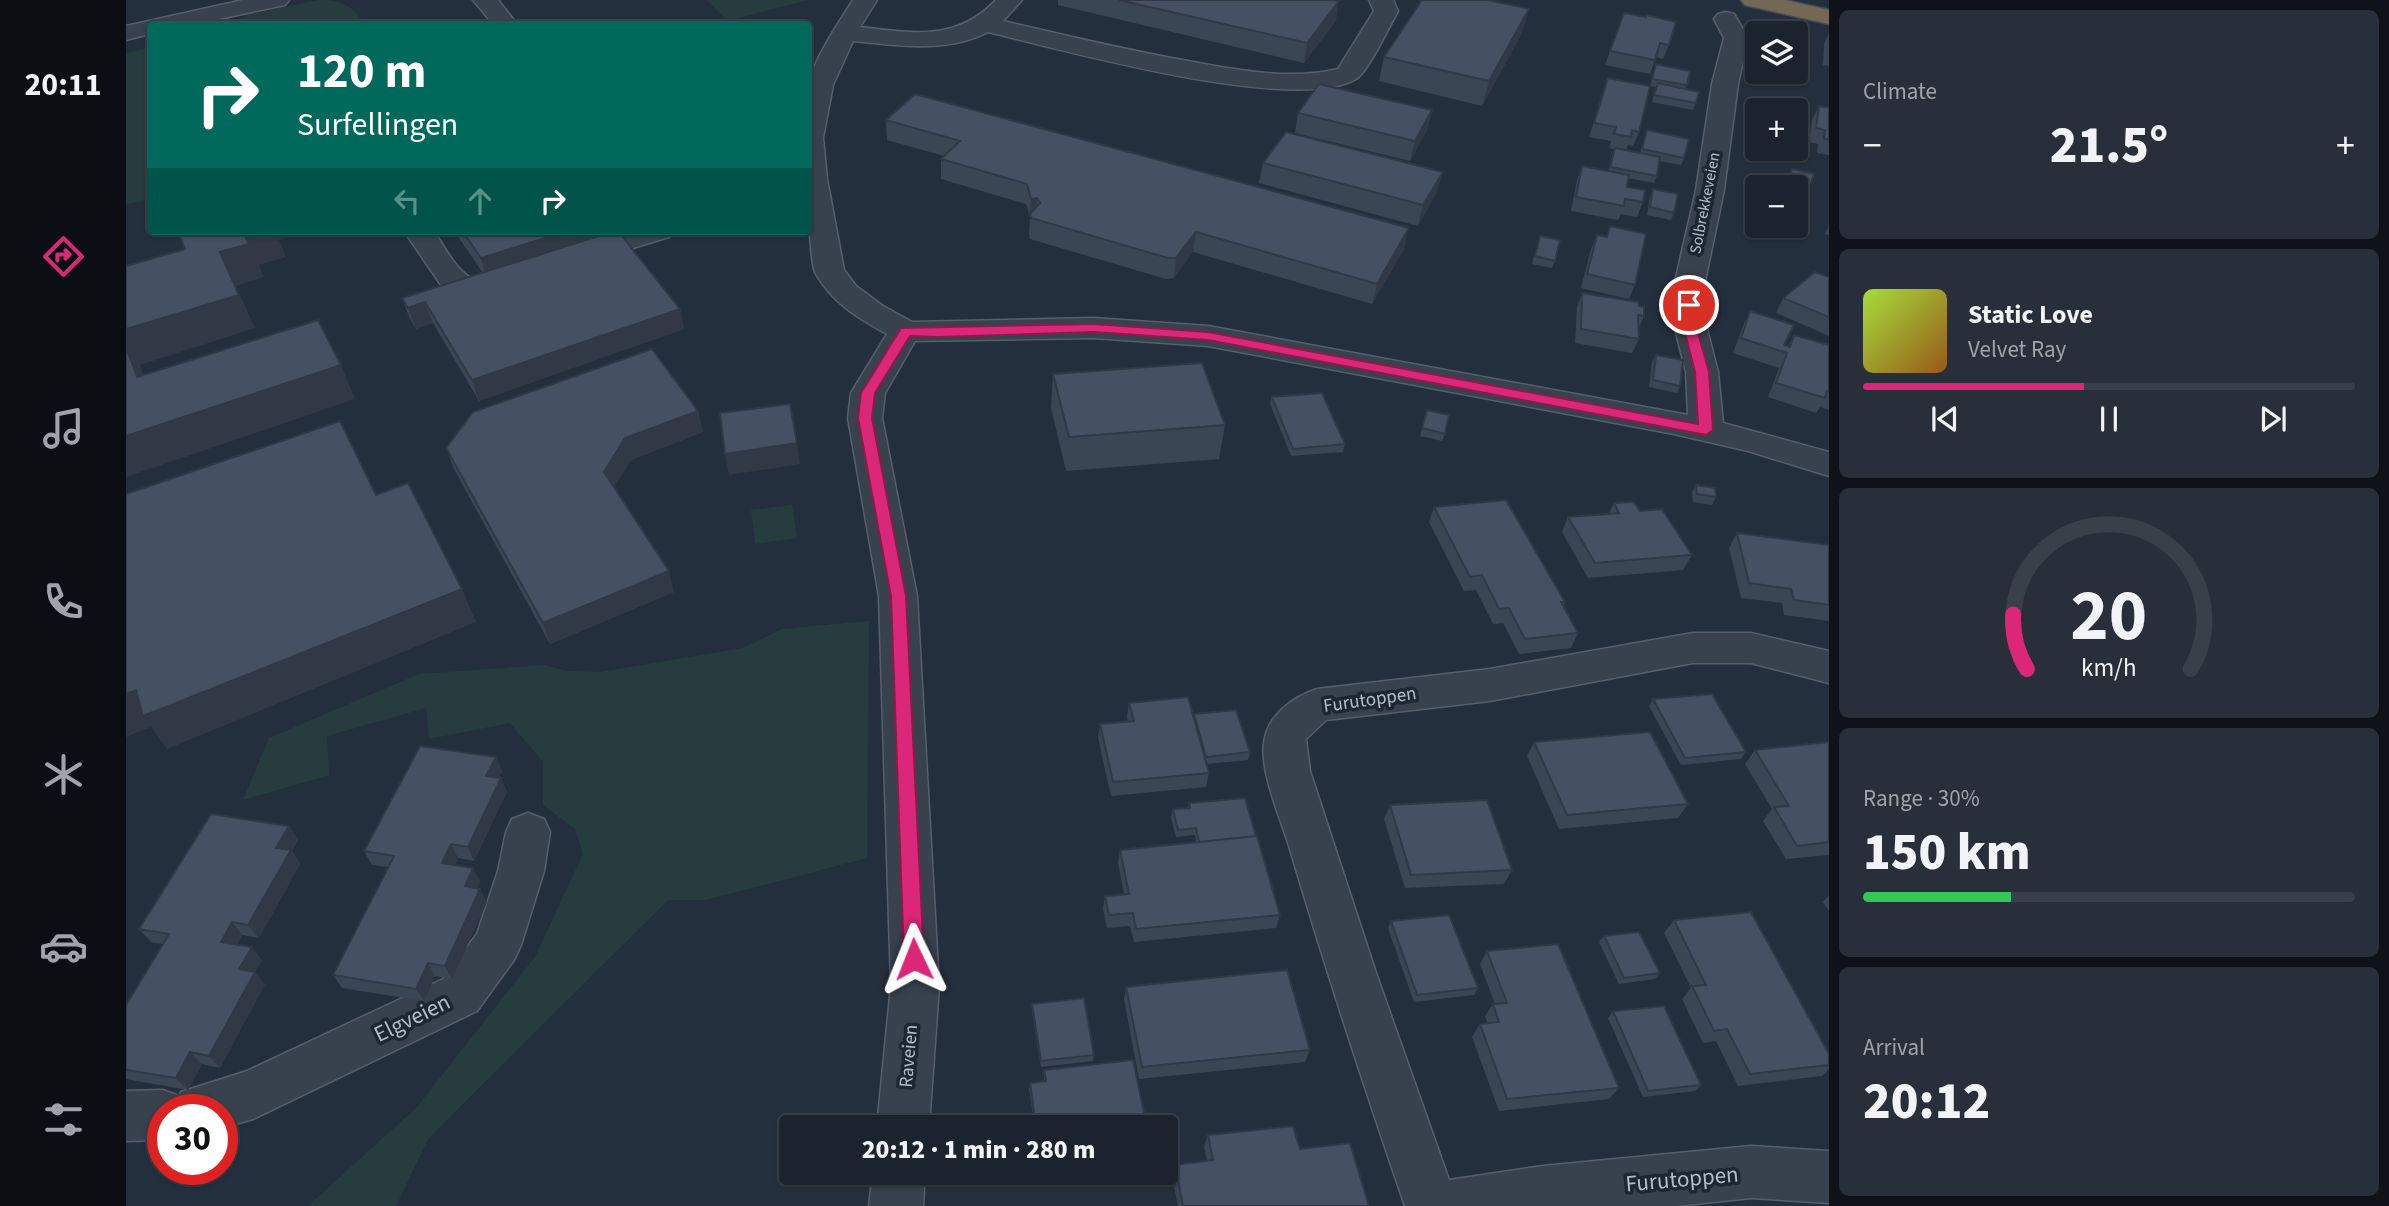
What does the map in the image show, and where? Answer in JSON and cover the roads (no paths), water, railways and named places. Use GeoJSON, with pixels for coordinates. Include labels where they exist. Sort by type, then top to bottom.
{"type":"FeatureCollection","features":[{"type":"Feature","properties":{"kind":"highway"},"geometry":{"type":"LineString","coordinates":[[1753,0],[1829,16]]}},
{"type":"Feature","properties":{"kind":"street"},"geometry":{"type":"LineString","coordinates":[[177,21],[277,0]]}},
{"type":"Feature","properties":{"kind":"street"},"geometry":{"type":"LineString","coordinates":[[485,0],[502,21]]}},
{"type":"Feature","properties":{"kind":"street"},"geometry":{"type":"LineString","coordinates":[[812,127],[820,85],[844,33],[865,0]]}},
{"type":"Feature","properties":{"kind":"street"},"geometry":{"type":"LineString","coordinates":[[844,33],[932,39],[960,34],[985,24],[1010,0]]}},
{"type":"Feature","properties":{"kind":"street"},"geometry":{"type":"LineString","coordinates":[[985,24],[1185,70],[1312,83],[1350,73],[1386,11],[1381,0]]}},
{"type":"Feature","properties":{"kind":"street","name":"Solbrekkeveien"},"geometry":{"type":"LineString","coordinates":[[1706,430],[1702,372],[1692,333],[1689,286],[1710,190],[1725,84],[1736,38],[1726,19]]}},
{"type":"Feature","properties":{"kind":"street"},"geometry":{"type":"LineString","coordinates":[[126,33],[147,28]]}},
{"type":"Feature","properties":{"kind":"street"},"geometry":{"type":"LineString","coordinates":[[812,184],[829,270],[845,293],[872,313],[905,331],[939,333],[1094,328],[1208,336],[1706,430],[1829,464]]}},
{"type":"Feature","properties":{"kind":"street"},"geometry":{"type":"LineString","coordinates":[[422,235],[454,282],[474,289],[646,235]]}},
{"type":"Feature","properties":{"kind":"street","name":"Raveien"},"geometry":{"type":"LineString","coordinates":[[904,1115],[915,986],[900,622],[898,596],[865,418],[868,393],[894,355],[905,331]]}},
{"type":"Feature","properties":{"kind":"street","name":"Furutoppen"},"geometry":{"type":"LineString","coordinates":[[1432,1206],[1364,1013],[1294,789],[1284,740],[1290,728],[1318,705],[1490,685],[1693,648],[1751,648],[1829,667]]}},
{"type":"Feature","properties":{"kind":"street","name":"Elgveien"},"geometry":{"type":"LineString","coordinates":[[238,1098],[253,1094],[460,995],[497,944],[521,871],[528,831]]}},
{"type":"Feature","properties":{"kind":"street"},"geometry":{"type":"LineString","coordinates":[[126,1116],[147,1115]]}},
{"type":"Feature","properties":{"kind":"street","name":"Furutoppen"},"geometry":{"type":"LineString","coordinates":[[1451,1206],[1543,1193],[1751,1172],[1829,1177]]}},
{"type":"Feature","properties":{"kind":"street"},"geometry":{"type":"LineString","coordinates":[[896,1206],[898,1185]]}}]}
